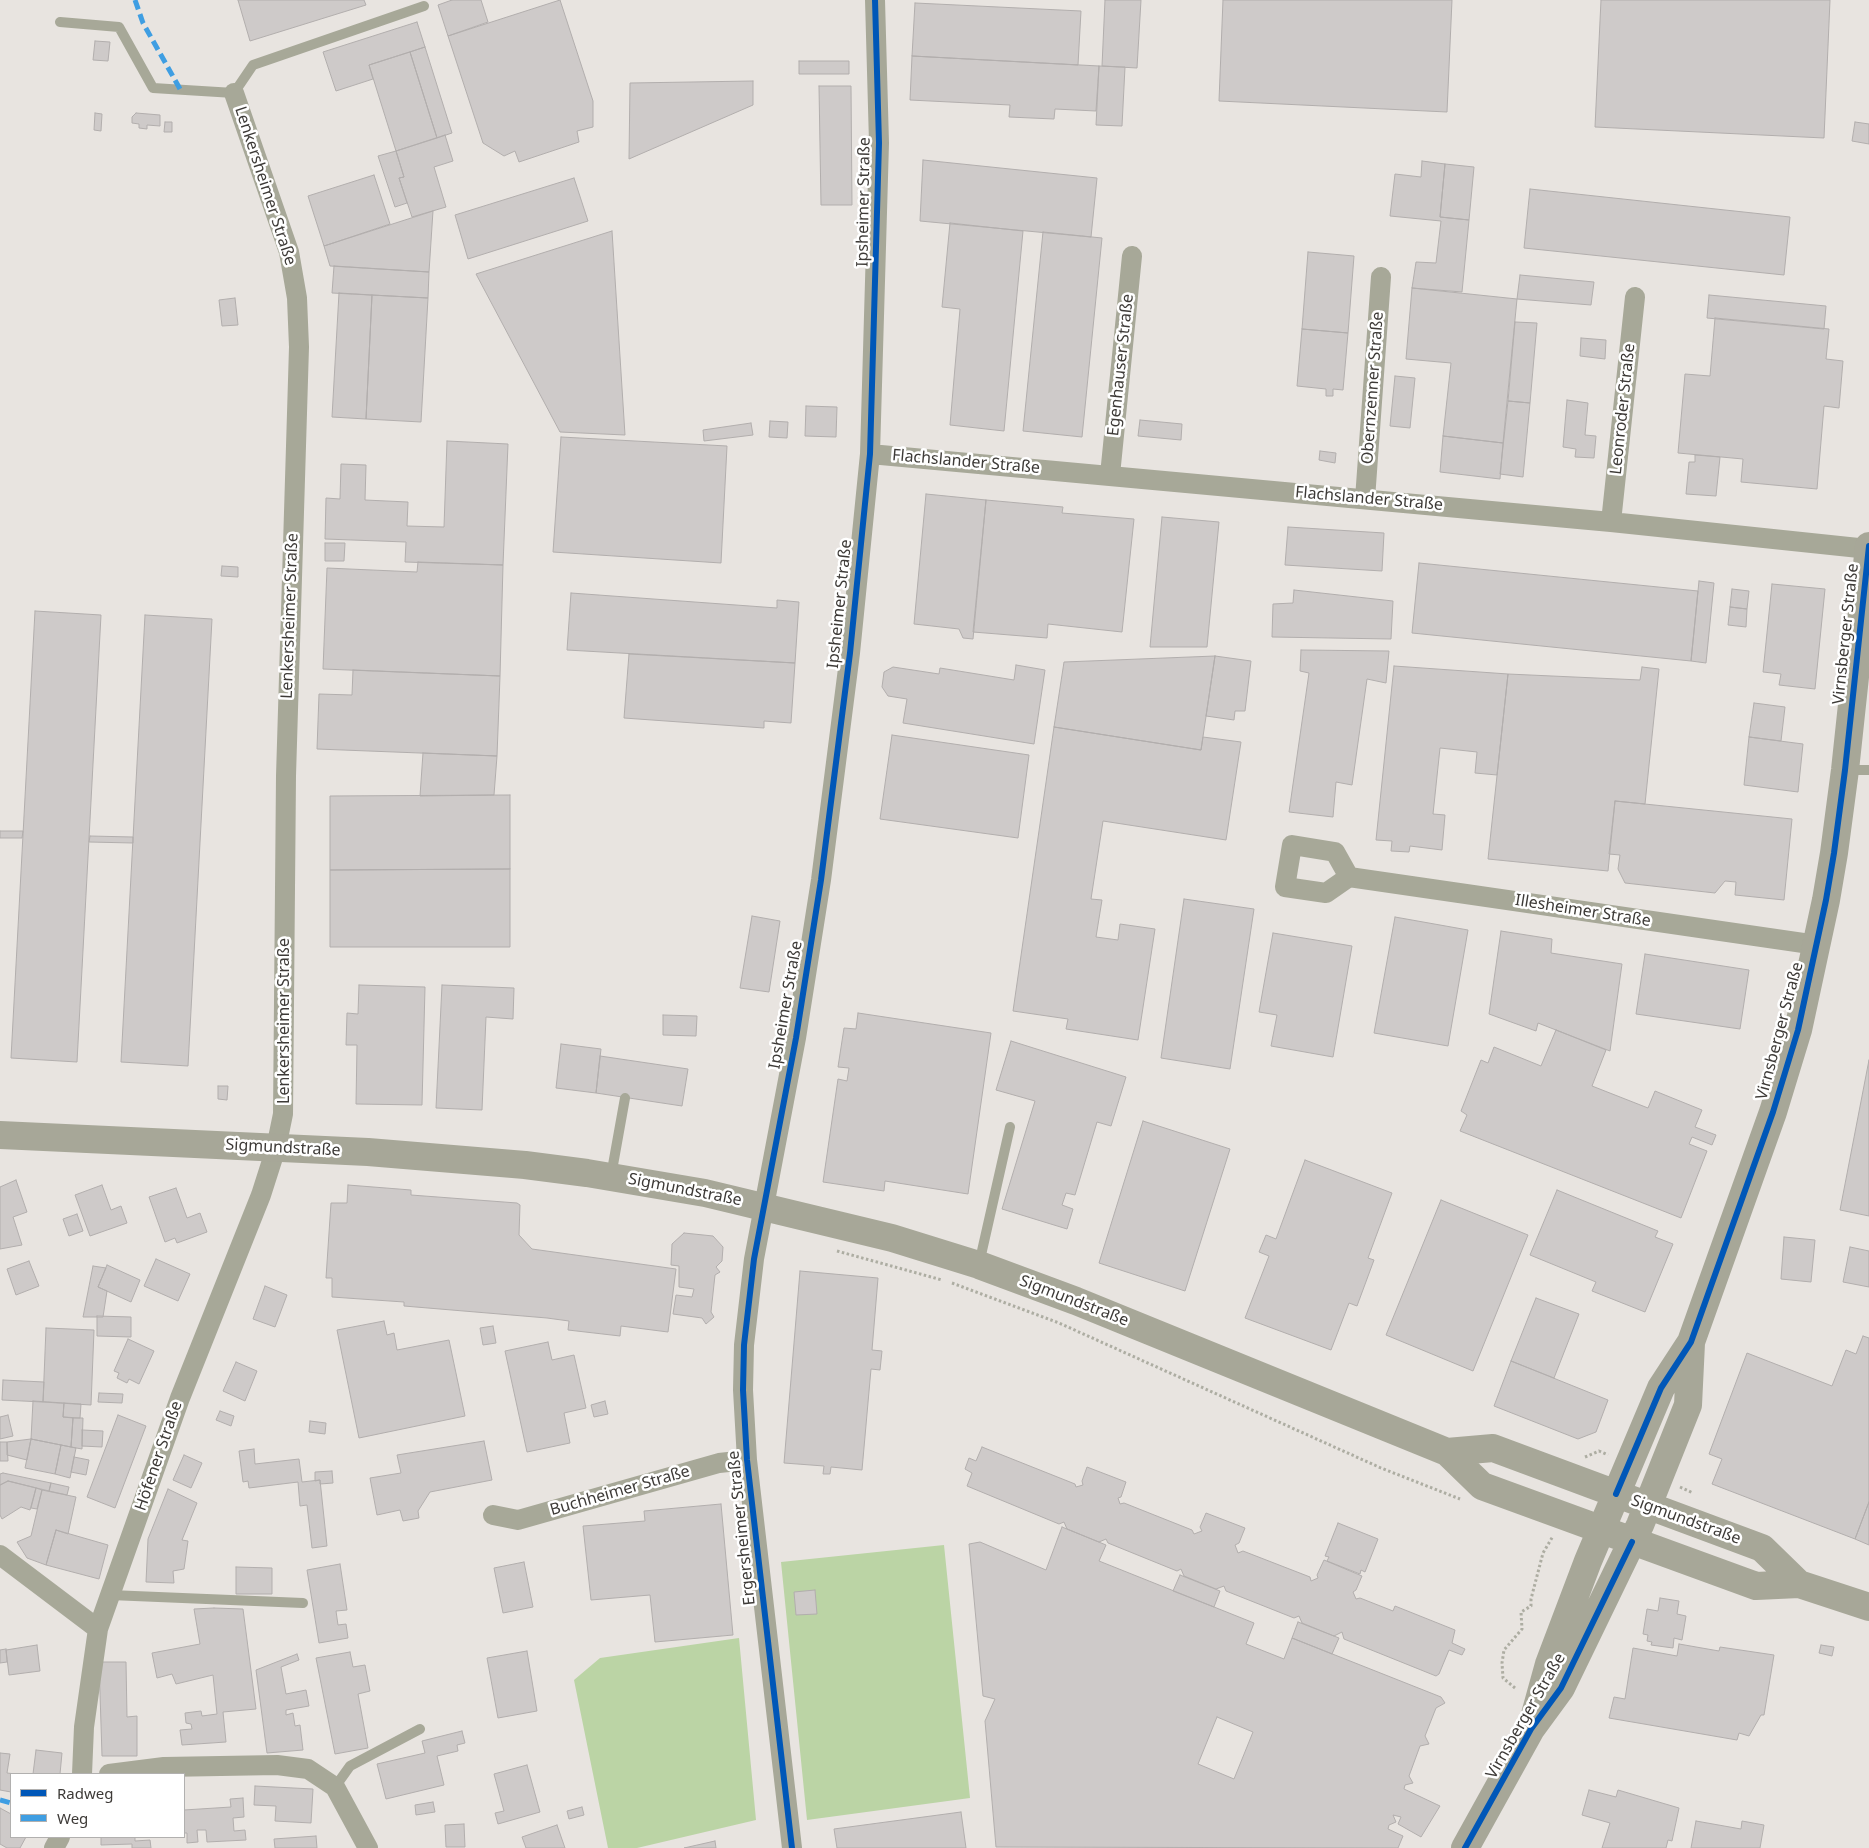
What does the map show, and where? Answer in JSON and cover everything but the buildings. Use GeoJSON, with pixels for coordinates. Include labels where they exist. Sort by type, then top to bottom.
{"type":"FeatureCollection","features":[{"type":"Feature","properties":{"kind":"main road","name":"Virnsberger Straße"},"geometry":{"type":"LineString","coordinates":[[1531,1729],[1549,1664],[1616,1494],[1661,1388],[1691,1342],[1783,1082],[1798,1030],[1857,770],[1869,548]]}},
{"type":"Feature","properties":{"kind":"main road","name":"Sigmundstraße"},"geometry":{"type":"LineString","coordinates":[[0,1135],[276,1148],[470,1160],[611,1177],[764,1206],[892,1238],[979,1265],[1175,1341],[1448,1452],[1482,1486],[1601,1531],[1756,1586],[1799,1584],[1869,1607]]}},
{"type":"Feature","properties":{"kind":"main road","name":"Virnsberger Straße"},"geometry":{"type":"LineString","coordinates":[[1465,1848],[1531,1729],[1561,1688],[1632,1542],[1688,1405],[1691,1342]]}},
{"type":"Feature","properties":{"kind":"main road","name":"Sigmundstraße"},"geometry":{"type":"LineString","coordinates":[[1448,1452],[1493,1448],[1762,1548],[1799,1584]]}},
{"type":"Feature","properties":{"kind":"street","name":"Ipsheimer Straße"},"geometry":{"type":"LineString","coordinates":[[764,1206],[796,1038],[821,880],[850,653],[870,454],[879,143],[875,0]]}},
{"type":"Feature","properties":{"kind":"street","name":"Lenkersheimer Straße"},"geometry":{"type":"LineString","coordinates":[[234,93],[289,252],[297,298],[299,347],[286,776],[285,1093],[276,1148]]}},
{"type":"Feature","properties":{"kind":"street","name":"Egenhauser Straße"},"geometry":{"type":"LineString","coordinates":[[1110,475],[1132,256]]}},
{"type":"Feature","properties":{"kind":"street","name":"Obernzenner Straße"},"geometry":{"type":"LineString","coordinates":[[1365,499],[1381,277]]}},
{"type":"Feature","properties":{"kind":"street","name":"Leonroder Straße"},"geometry":{"type":"LineString","coordinates":[[1611,522],[1635,297]]}},
{"type":"Feature","properties":{"kind":"street","name":"Flachslander Straße"},"geometry":{"type":"LineString","coordinates":[[870,454],[1611,522],[1869,548]]}},
{"type":"Feature","properties":{"kind":"street","name":"Illesheimer Straße"},"geometry":{"type":"LineString","coordinates":[[1349,877],[1817,945]]}},
{"type":"Feature","properties":{"kind":"street","name":"Höfener Straße"},"geometry":{"type":"LineString","coordinates":[[82,1773],[84,1727],[98,1629],[180,1398],[261,1194],[276,1148]]}},
{"type":"Feature","properties":{"kind":"street","name":"Ergersheimer Straße"},"geometry":{"type":"LineString","coordinates":[[764,1206],[754,1259],[744,1345],[743,1390],[747,1460],[792,1848]]}},
{"type":"Feature","properties":{"kind":"street","name":"Buchheimer Straße"},"geometry":{"type":"LineString","coordinates":[[493,1515],[518,1520],[720,1463],[747,1460]]}},
{"type":"Feature","properties":{"kind":"street"},"geometry":{"type":"LineString","coordinates":[[0,1555],[98,1629]]}},
{"type":"Feature","properties":{"kind":"street"},"geometry":{"type":"LineString","coordinates":[[116,1773],[164,1767],[277,1765],[308,1769],[336,1787],[368,1848]]}},
{"type":"Feature","properties":{"kind":"lane"},"geometry":{"type":"LineString","coordinates":[[60,22],[119,26],[153,88],[234,93],[253,65],[424,6]]}},
{"type":"Feature","properties":{"kind":"lane"},"geometry":{"type":"LineString","coordinates":[[611,1177],[625,1098]]}},
{"type":"Feature","properties":{"kind":"lane"},"geometry":{"type":"LineString","coordinates":[[979,1265],[1010,1127]]}},
{"type":"Feature","properties":{"kind":"lane"},"geometry":{"type":"LineString","coordinates":[[110,1595],[303,1603]]}},
{"type":"Feature","properties":{"kind":"lane"},"geometry":{"type":"LineString","coordinates":[[336,1787],[350,1766],[420,1729]]}},
{"type":"Feature","properties":{"kind":"path"},"geometry":{"type":"LineString","coordinates":[[830,1249],[949,1282],[1059,1323],[1381,1468],[1465,1500]]}},
{"type":"Feature","properties":{"kind":"path"},"geometry":{"type":"LineString","coordinates":[[1515,1688],[1503,1678],[1502,1663],[1504,1650],[1522,1629],[1521,1612],[1532,1606],[1531,1599],[1542,1553],[1553,1535],[1546,1532]]}},
{"type":"Feature","properties":{"kind":"green space"},"geometry":{"type":"Polygon","coordinates":[[[944,1545],[970,1798],[807,1820],[781,1562],[944,1545]]]}},
{"type":"Feature","properties":{"kind":"green space"},"geometry":{"type":"Polygon","coordinates":[[[739,1638],[756,1820],[637,1848],[608,1848],[574,1680],[600,1658],[739,1638]]]}},
{"type":"Feature","properties":{"kind":"marked path"},"geometry":{"type":"LineString","coordinates":[[135,0],[143,23],[180,89]]}},
{"type":"Feature","properties":{"kind":"marked path"},"geometry":{"type":"LineString","coordinates":[[0,1800],[10,1803]]}},
{"type":"Feature","properties":{"kind":"cycle path"},"geometry":{"type":"LineString","coordinates":[[792,1848],[747,1460],[743,1390],[744,1345],[754,1259],[796,1038],[821,880],[850,653],[870,454],[879,143],[875,0]]}},
{"type":"Feature","properties":{"kind":"cycle path"},"geometry":{"type":"LineString","coordinates":[[1616,1494],[1661,1388],[1691,1342],[1773,1112],[1798,1030],[1826,900],[1834,853],[1845,770],[1869,546]]}},
{"type":"Feature","properties":{"kind":"cycle path"},"geometry":{"type":"LineString","coordinates":[[1465,1848],[1531,1729],[1561,1688],[1632,1542]]}}]}
